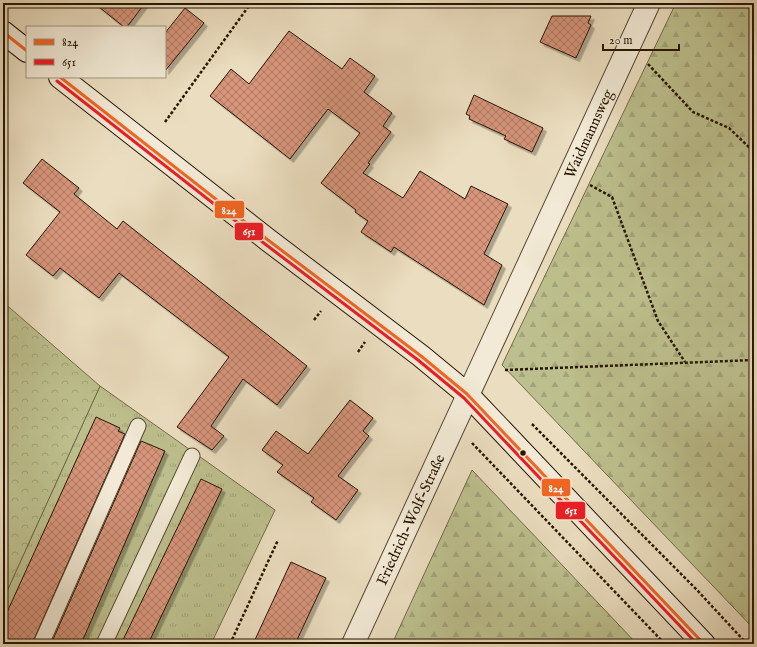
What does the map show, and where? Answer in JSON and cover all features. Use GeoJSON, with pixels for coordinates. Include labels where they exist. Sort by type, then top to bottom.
{"type":"FeatureCollection","features":[{"type":"Feature","properties":{"kind":"main road","name":"Waidmannsweg"},"geometry":{"type":"LineString","coordinates":[[468,394],[649,3]]}},
{"type":"Feature","properties":{"kind":"main road"},"geometry":{"type":"LineString","coordinates":[[3,32],[26,50]]}},
{"type":"Feature","properties":{"kind":"main road"},"geometry":{"type":"LineString","coordinates":[[61,78],[468,394],[704,644]]}},
{"type":"Feature","properties":{"kind":"main road","name":"Friedrich-Wolf-Straße"},"geometry":{"type":"LineString","coordinates":[[353,644],[468,394]]}},
{"type":"Feature","properties":{"kind":"lane"},"geometry":{"type":"LineString","coordinates":[[41,644],[138,426]]}},
{"type":"Feature","properties":{"kind":"lane"},"geometry":{"type":"LineString","coordinates":[[104,644],[192,456]]}},
{"type":"Feature","properties":{"kind":"path"},"geometry":{"type":"LineString","coordinates":[[166,122],[251,3]]}},
{"type":"Feature","properties":{"kind":"path"},"geometry":{"type":"LineString","coordinates":[[629,45],[693,112],[729,128],[754,152]]}},
{"type":"Feature","properties":{"kind":"path"},"geometry":{"type":"LineString","coordinates":[[569,175],[612,197],[658,321],[685,363]]}},
{"type":"Feature","properties":{"kind":"path"},"geometry":{"type":"LineString","coordinates":[[314,320],[324,308]]}},
{"type":"Feature","properties":{"kind":"path"},"geometry":{"type":"LineString","coordinates":[[358,352],[365,342]]}},
{"type":"Feature","properties":{"kind":"path"},"geometry":{"type":"LineString","coordinates":[[479,371],[754,360]]}},
{"type":"Feature","properties":{"kind":"path"},"geometry":{"type":"LineString","coordinates":[[529,422],[697,590],[747,644]]}},
{"type":"Feature","properties":{"kind":"path"},"geometry":{"type":"LineString","coordinates":[[454,424],[665,644]]}},
{"type":"Feature","properties":{"kind":"path"},"geometry":{"type":"LineString","coordinates":[[230,644],[278,540]]}},
{"type":"Feature","properties":{"kind":"green space"},"geometry":{"type":"Polygon","coordinates":[[[676,3],[754,3],[754,629],[502,365],[676,3]]]}},
{"type":"Feature","properties":{"kind":"green space"},"geometry":{"type":"Polygon","coordinates":[[[3,302],[100,386],[3,600],[3,302]]]}},
{"type":"Feature","properties":{"kind":"green space"},"geometry":{"type":"Polygon","coordinates":[[[100,386],[275,510],[211,644],[3,644],[3,600],[100,386]]]}},
{"type":"Feature","properties":{"kind":"green space"},"geometry":{"type":"Polygon","coordinates":[[[472,470],[637,644],[392,644],[472,470]]]}},
{"type":"Feature","properties":{"kind":"building"},"geometry":{"type":"Polygon","coordinates":[[[94,3],[145,3],[128,26],[123,26],[94,3]]]}},
{"type":"Feature","properties":{"kind":"building"},"geometry":{"type":"Polygon","coordinates":[[[185,8],[204,23],[166,70],[166,32],[185,8]]]}},
{"type":"Feature","properties":{"kind":"building"},"geometry":{"type":"Polygon","coordinates":[[[552,16],[591,16],[588,23],[591,25],[576,58],[540,42],[552,16]]]}},
{"type":"Feature","properties":{"kind":"building"},"geometry":{"type":"Polygon","coordinates":[[[289,31],[342,69],[350,58],[375,76],[364,92],[392,113],[383,126],[391,132],[368,163],[370,164],[363,173],[403,198],[420,171],[465,199],[471,186],[508,204],[484,254],[502,265],[484,305],[394,247],[391,252],[361,232],[368,221],[321,183],[360,133],[328,109],[290,159],[210,96],[231,69],[249,84],[289,31]]]}},
{"type":"Feature","properties":{"kind":"building"},"geometry":{"type":"Polygon","coordinates":[[[474,95],[543,128],[532,152],[504,139],[506,136],[469,119],[470,116],[466,114],[474,95]]]}},
{"type":"Feature","properties":{"kind":"building"},"geometry":{"type":"Polygon","coordinates":[[[42,159],[79,188],[74,194],[117,229],[123,221],[307,366],[277,405],[243,379],[211,426],[224,436],[212,450],[177,427],[229,357],[119,273],[99,298],[60,268],[53,276],[26,255],[60,212],[23,183],[42,159]]]}},
{"type":"Feature","properties":{"kind":"building"},"geometry":{"type":"Polygon","coordinates":[[[350,400],[373,418],[363,431],[369,436],[338,476],[358,490],[336,520],[311,502],[314,498],[277,472],[283,465],[262,450],[276,431],[308,454],[350,400]]]}},
{"type":"Feature","properties":{"kind":"building"},"geometry":{"type":"Polygon","coordinates":[[[96,417],[120,428],[118,431],[125,434],[32,644],[3,644],[3,621],[96,417]]]}},
{"type":"Feature","properties":{"kind":"building"},"geometry":{"type":"Polygon","coordinates":[[[141,441],[165,451],[81,644],[51,644],[141,441]]]}},
{"type":"Feature","properties":{"kind":"building"},"geometry":{"type":"Polygon","coordinates":[[[201,479],[222,489],[148,644],[121,644],[201,479]]]}},
{"type":"Feature","properties":{"kind":"building"},"geometry":{"type":"Polygon","coordinates":[[[291,562],[326,578],[295,644],[253,644],[291,562]]]}},
{"type":"Feature","properties":{"kind":"transit line","name":"824"},"geometry":{"type":"LineString","coordinates":[[3,32],[26,50]]}},
{"type":"Feature","properties":{"kind":"transit line","name":"824"},"geometry":{"type":"LineString","coordinates":[[61,78],[268,240],[421,356],[467,394],[704,644]]}},
{"type":"Feature","properties":{"kind":"transit line","name":"651"},"geometry":{"type":"LineString","coordinates":[[57,81],[265,244],[418,360],[464,398],[697,644]]}}]}
